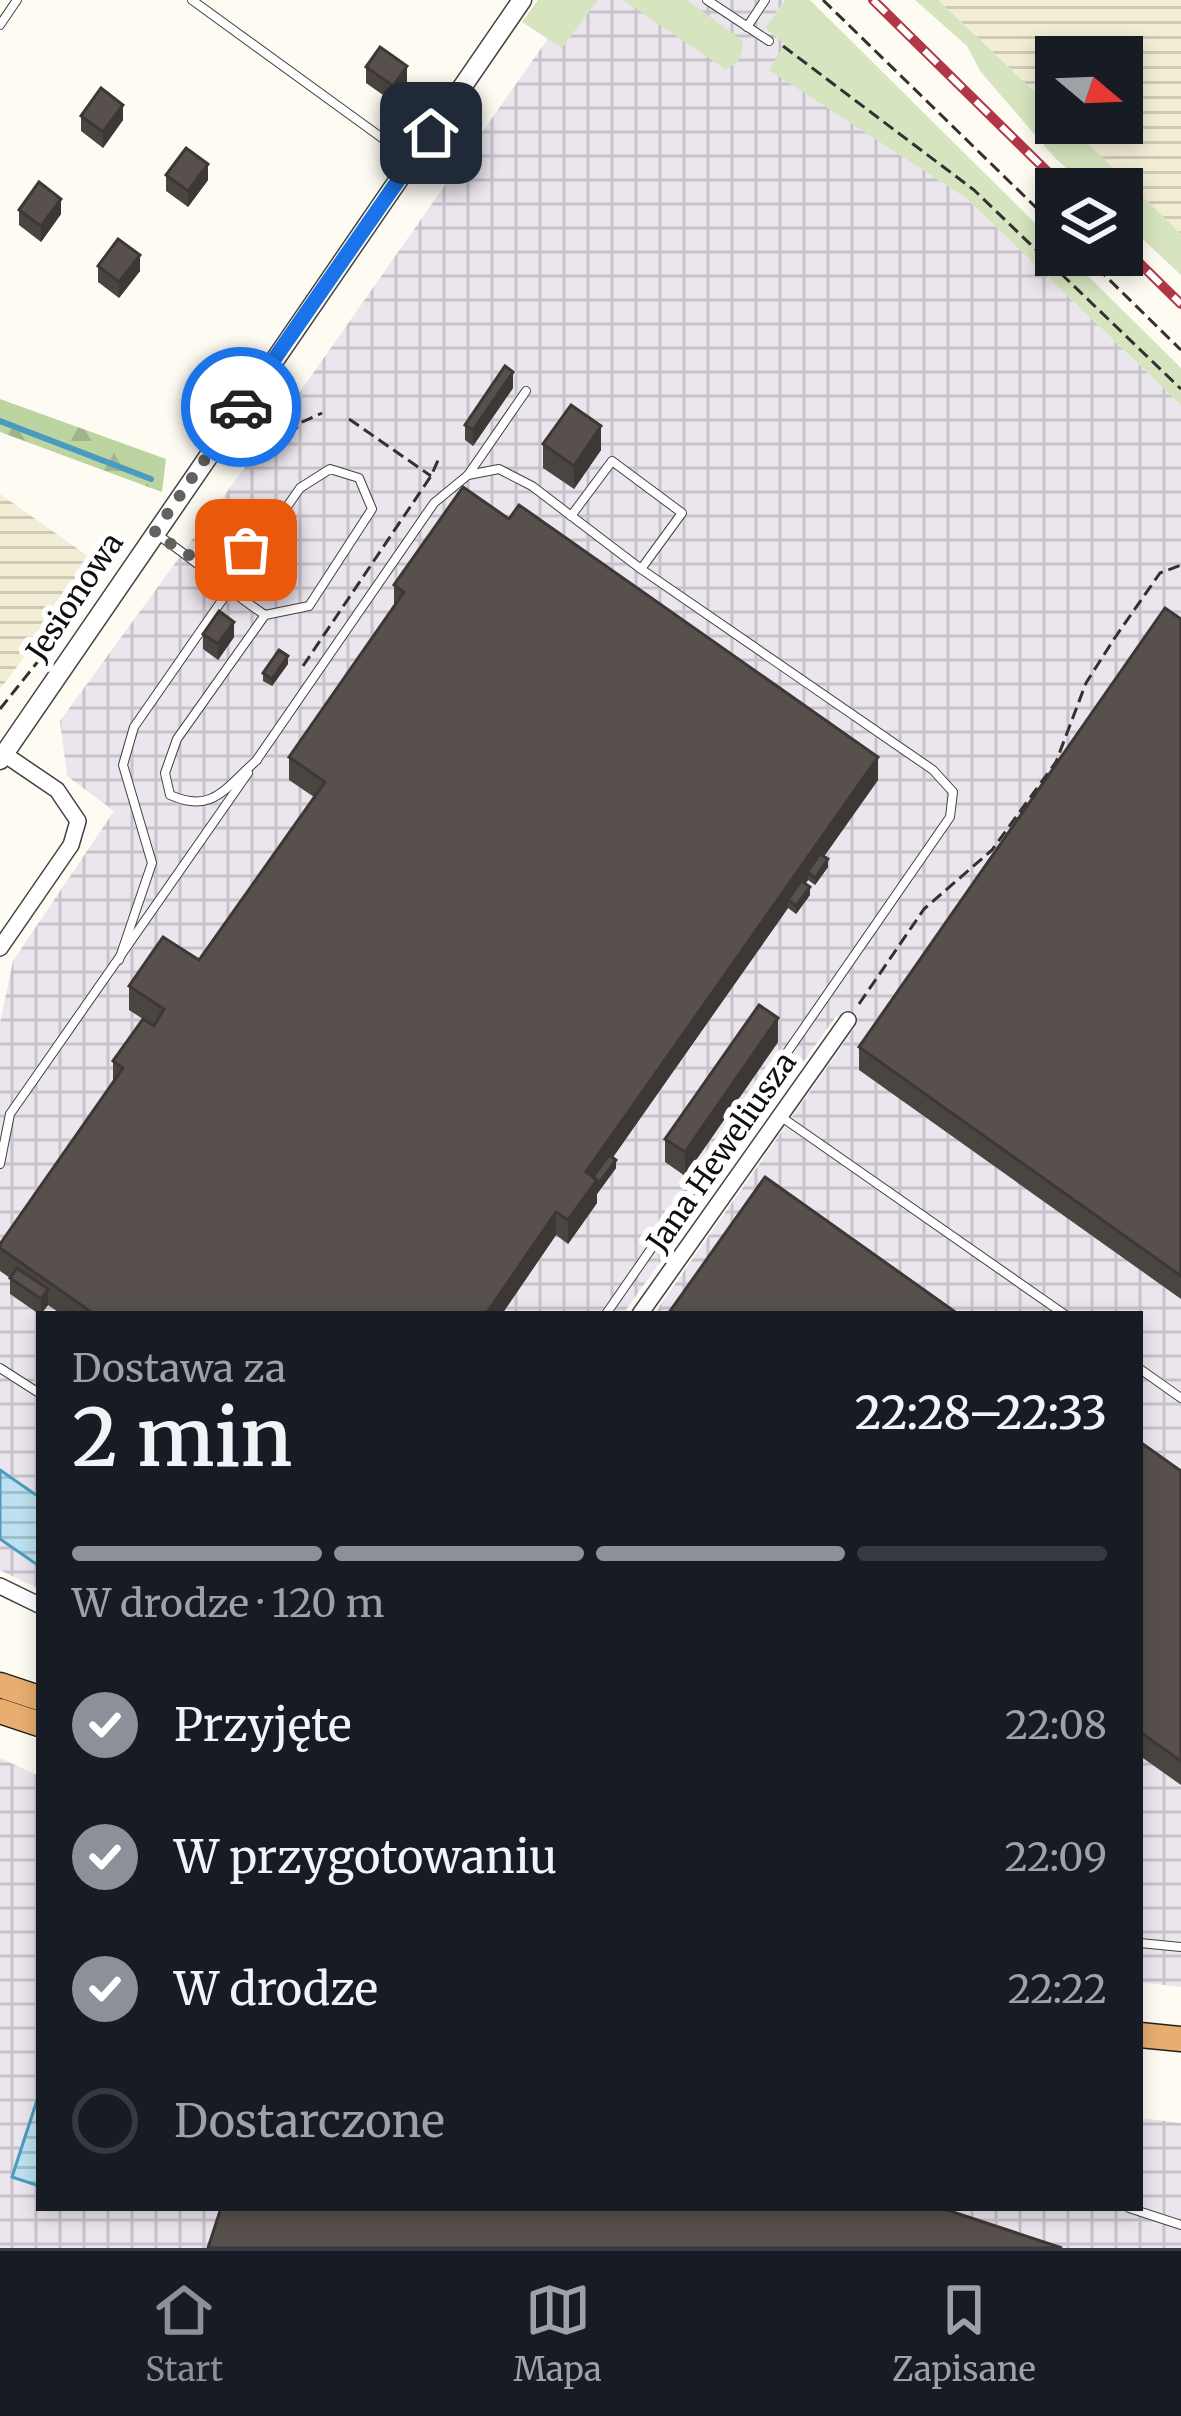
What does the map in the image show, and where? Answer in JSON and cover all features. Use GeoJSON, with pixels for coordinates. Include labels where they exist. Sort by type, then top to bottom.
{"type":"FeatureCollection","features":[{"type":"Feature","properties":{"kind":"highway"},"geometry":{"type":"LineString","coordinates":[[0,1685],[36,1697]]}},
{"type":"Feature","properties":{"kind":"highway"},"geometry":{"type":"LineString","coordinates":[[0,1711],[36,1723]]}},
{"type":"Feature","properties":{"kind":"highway"},"geometry":{"type":"LineString","coordinates":[[1143,2035],[1181,2039]]}},
{"type":"Feature","properties":{"kind":"street","name":"Jesionowa"},"geometry":{"type":"LineString","coordinates":[[2,757],[522,0]]}},
{"type":"Feature","properties":{"kind":"street"},"geometry":{"type":"LineString","coordinates":[[0,948],[70,844],[78,820],[57,790],[2,757]]}},
{"type":"Feature","properties":{"kind":"street","name":"Jana Heweliusza"},"geometry":{"type":"LineString","coordinates":[[642,1311],[848,1021]]}},
{"type":"Feature","properties":{"kind":"street"},"geometry":{"type":"LineString","coordinates":[[0,1586],[36,1604]]}},
{"type":"Feature","properties":{"kind":"lane"},"geometry":{"type":"LineString","coordinates":[[0,25],[17,0]]}},
{"type":"Feature","properties":{"kind":"lane"},"geometry":{"type":"LineString","coordinates":[[192,0],[412,160]]}},
{"type":"Feature","properties":{"kind":"lane"},"geometry":{"type":"LineString","coordinates":[[707,0],[769,41]]}},
{"type":"Feature","properties":{"kind":"lane"},"geometry":{"type":"LineString","coordinates":[[747,27],[765,0]]}},
{"type":"Feature","properties":{"kind":"lane"},"geometry":{"type":"LineString","coordinates":[[0,1163],[10,1114],[434,503],[468,475],[526,392]]}},
{"type":"Feature","properties":{"kind":"lane"},"geometry":{"type":"LineString","coordinates":[[571,516],[611,461],[682,513],[641,569]]}},
{"type":"Feature","properties":{"kind":"lane"},"geometry":{"type":"LineString","coordinates":[[119,960],[152,863],[123,765],[134,728],[300,488],[330,469],[359,478],[372,509],[309,606],[265,615],[177,739],[164,773],[170,794],[191,804],[207,803],[256,760]]}},
{"type":"Feature","properties":{"kind":"lane"},"geometry":{"type":"LineString","coordinates":[[468,475],[499,469],[532,486],[641,569],[933,770],[953,792],[950,817],[608,1311]]}},
{"type":"Feature","properties":{"kind":"lane"},"geometry":{"type":"LineString","coordinates":[[154,533],[265,615]]}},
{"type":"Feature","properties":{"kind":"lane"},"geometry":{"type":"LineString","coordinates":[[197,561],[225,563],[267,537]]}},
{"type":"Feature","properties":{"kind":"lane"},"geometry":{"type":"LineString","coordinates":[[780,1116],[1060,1311]]}},
{"type":"Feature","properties":{"kind":"lane"},"geometry":{"type":"LineString","coordinates":[[0,1368],[36,1391]]}},
{"type":"Feature","properties":{"kind":"lane"},"geometry":{"type":"LineString","coordinates":[[1143,1371],[1181,1399]]}},
{"type":"Feature","properties":{"kind":"lane"},"geometry":{"type":"LineString","coordinates":[[1143,1943],[1181,1948]]}},
{"type":"Feature","properties":{"kind":"lane"},"geometry":{"type":"LineString","coordinates":[[1138,2211],[1181,2225]]}},
{"type":"Feature","properties":{"kind":"path"},"geometry":{"type":"LineString","coordinates":[[823,0],[1035,207]]}},
{"type":"Feature","properties":{"kind":"path"},"geometry":{"type":"LineString","coordinates":[[769,41],[785,47],[974,190],[1181,389]]}},
{"type":"Feature","properties":{"kind":"path"},"geometry":{"type":"LineString","coordinates":[[1105,276],[1181,350]]}},
{"type":"Feature","properties":{"kind":"path"},"geometry":{"type":"LineString","coordinates":[[262,422],[287,440],[300,423],[322,413]]}},
{"type":"Feature","properties":{"kind":"path"},"geometry":{"type":"LineString","coordinates":[[349,419],[431,476]]}},
{"type":"Feature","properties":{"kind":"path"},"geometry":{"type":"LineString","coordinates":[[316,675],[302,665],[439,458]]}},
{"type":"Feature","properties":{"kind":"path"},"geometry":{"type":"LineString","coordinates":[[848,1021],[924,909],[992,850],[1056,762],[1086,683],[1114,639],[1160,573],[1181,565]]}},
{"type":"Feature","properties":{"kind":"shaded area"},"geometry":{"type":"Polygon","coordinates":[[[575,0],[785,0],[765,28],[786,44],[770,70],[966,198],[1035,264],[1035,276],[1047,276],[1181,405],[1181,1987],[1143,1982],[1143,1311],[656,1311],[855,1027],[837,1015],[625,1311],[36,1311],[36,1588],[0,1570],[0,1023],[13,961],[114,811],[67,776],[60,721],[302,389],[575,0]]]}},
{"type":"Feature","properties":{"kind":"shaded area"},"geometry":{"type":"Polygon","coordinates":[[[938,0],[1181,0],[1181,234],[1143,197],[1143,168],[1113,168],[1089,144],[1143,144],[1143,36],[1035,36],[1035,92],[938,0]]]}},
{"type":"Feature","properties":{"kind":"shaded area"},"geometry":{"type":"Polygon","coordinates":[[[0,494],[96,562],[0,689],[0,494]]]}},
{"type":"Feature","properties":{"kind":"shaded area"},"geometry":{"type":"Polygon","coordinates":[[[0,1758],[36,1775],[36,2211],[1143,2211],[1143,2118],[1181,2123],[1181,2248],[0,2248],[0,1758]]]}},
{"type":"Feature","properties":{"kind":"green space"},"geometry":{"type":"Polygon","coordinates":[[[538,0],[598,0],[562,48],[522,22],[538,0]]]}},
{"type":"Feature","properties":{"kind":"green space"},"geometry":{"type":"Polygon","coordinates":[[[623,0],[687,0],[743,41],[739,59],[725,69],[623,0]]]}},
{"type":"Feature","properties":{"kind":"green space"},"geometry":{"type":"Polygon","coordinates":[[[785,0],[810,0],[1035,223],[1035,264],[966,198],[769,70],[785,44],[765,28],[785,0]]]}},
{"type":"Feature","properties":{"kind":"green space"},"geometry":{"type":"Polygon","coordinates":[[[915,0],[938,0],[1035,92],[1035,135],[980,71],[967,46],[915,0]]]}},
{"type":"Feature","properties":{"kind":"green space"},"geometry":{"type":"Polygon","coordinates":[[[1043,144],[1089,144],[1113,168],[1066,168],[1043,144]]]}},
{"type":"Feature","properties":{"kind":"green space"},"geometry":{"type":"Polygon","coordinates":[[[1143,197],[1181,234],[1181,275],[1143,240],[1143,197]]]}},
{"type":"Feature","properties":{"kind":"green space"},"geometry":{"type":"Polygon","coordinates":[[[1047,276],[1088,276],[1181,368],[1181,405],[1047,276]]]}},
{"type":"Feature","properties":{"kind":"green space"},"geometry":{"type":"Polygon","coordinates":[[[0,399],[166,459],[162,492],[0,432],[0,399]]]}},
{"type":"Feature","properties":{"kind":"water"},"geometry":{"type":"Polygon","coordinates":[[[0,1470],[36,1495],[36,1564],[0,1539],[0,1470]]]}},
{"type":"Feature","properties":{"kind":"water"},"geometry":{"type":"Polygon","coordinates":[[[36,2103],[36,2185],[12,2177],[36,2103]]]}},
{"type":"Feature","properties":{"kind":"building"},"geometry":{"type":"Polygon","coordinates":[[[380,47],[407,66],[393,86],[366,67],[380,47]]]}},
{"type":"Feature","properties":{"kind":"building"},"geometry":{"type":"Polygon","coordinates":[[[101,88],[123,105],[103,132],[81,116],[101,88]]]}},
{"type":"Feature","properties":{"kind":"building"},"geometry":{"type":"Polygon","coordinates":[[[186,148],[208,164],[188,191],[166,175],[186,148]]]}},
{"type":"Feature","properties":{"kind":"building"},"geometry":{"type":"Polygon","coordinates":[[[39,182],[61,199],[41,226],[19,210],[39,182]]]}},
{"type":"Feature","properties":{"kind":"building"},"geometry":{"type":"Polygon","coordinates":[[[118,239],[140,255],[119,282],[98,266],[118,239]]]}},
{"type":"Feature","properties":{"kind":"building"},"geometry":{"type":"Polygon","coordinates":[[[505,366],[513,372],[473,430],[465,425],[505,366]]]}},
{"type":"Feature","properties":{"kind":"building"},"geometry":{"type":"Polygon","coordinates":[[[571,405],[601,426],[574,466],[543,444],[571,405]]]}},
{"type":"Feature","properties":{"kind":"building"},"geometry":{"type":"Polygon","coordinates":[[[463,487],[509,519],[519,505],[878,757],[586,1172],[597,1180],[568,1220],[556,1212],[488,1311],[90,1311],[0,1244],[123,1068],[113,1061],[143,1019],[154,1026],[164,1009],[129,986],[163,937],[199,960],[325,782],[289,757],[404,592],[394,585],[463,487]]]}},
{"type":"Feature","properties":{"kind":"building"},"geometry":{"type":"Polygon","coordinates":[[[1165,608],[1181,619],[1181,1276],[859,1047],[1165,608]]]}},
{"type":"Feature","properties":{"kind":"building"},"geometry":{"type":"Polygon","coordinates":[[[219,611],[234,622],[218,644],[203,634],[219,611]]]}},
{"type":"Feature","properties":{"kind":"building"},"geometry":{"type":"Polygon","coordinates":[[[279,650],[288,656],[272,679],[263,673],[279,650]]]}},
{"type":"Feature","properties":{"kind":"building"},"geometry":{"type":"Polygon","coordinates":[[[820,854],[828,859],[815,878],[807,872],[820,854]]]}},
{"type":"Feature","properties":{"kind":"building"},"geometry":{"type":"Polygon","coordinates":[[[801,881],[810,887],[796,906],[788,900],[801,881]]]}},
{"type":"Feature","properties":{"kind":"building"},"geometry":{"type":"Polygon","coordinates":[[[759,1005],[778,1018],[685,1152],[665,1139],[759,1005]]]}},
{"type":"Feature","properties":{"kind":"building"},"geometry":{"type":"Polygon","coordinates":[[[609,1155],[616,1160],[597,1186],[593,1177],[609,1155]]]}},
{"type":"Feature","properties":{"kind":"building"},"geometry":{"type":"Polygon","coordinates":[[[765,1177],[954,1311],[670,1311],[765,1177]]]}},
{"type":"Feature","properties":{"kind":"building"},"geometry":{"type":"Polygon","coordinates":[[[17,1268],[48,1289],[41,1299],[10,1278],[17,1268]]]}},
{"type":"Feature","properties":{"kind":"building"},"geometry":{"type":"Polygon","coordinates":[[[1143,1444],[1181,1471],[1181,1761],[1143,1734],[1143,1444]]]}},
{"type":"Feature","properties":{"kind":"building"},"geometry":{"type":"Polygon","coordinates":[[[220,2211],[950,2211],[1062,2248],[208,2248],[220,2211]]]}},
{"type":"Feature","properties":{"kind":"waterway"},"geometry":{"type":"LineString","coordinates":[[0,421],[151,479]]}},
{"type":"Feature","properties":{"kind":"railway"},"geometry":{"type":"LineString","coordinates":[[873,0],[1044,168]]}},
{"type":"Feature","properties":{"kind":"railway"},"geometry":{"type":"LineString","coordinates":[[1143,267],[1181,304]]}},
{"type":"Feature","properties":{"kind":"way so far"},"geometry":{"type":"LineString","coordinates":[[241,407],[154,533],[197,561],[225,563],[246,550]]}},
{"type":"Feature","properties":{"kind":"route"},"geometry":{"type":"LineString","coordinates":[[241,407],[431,133]]}}]}
